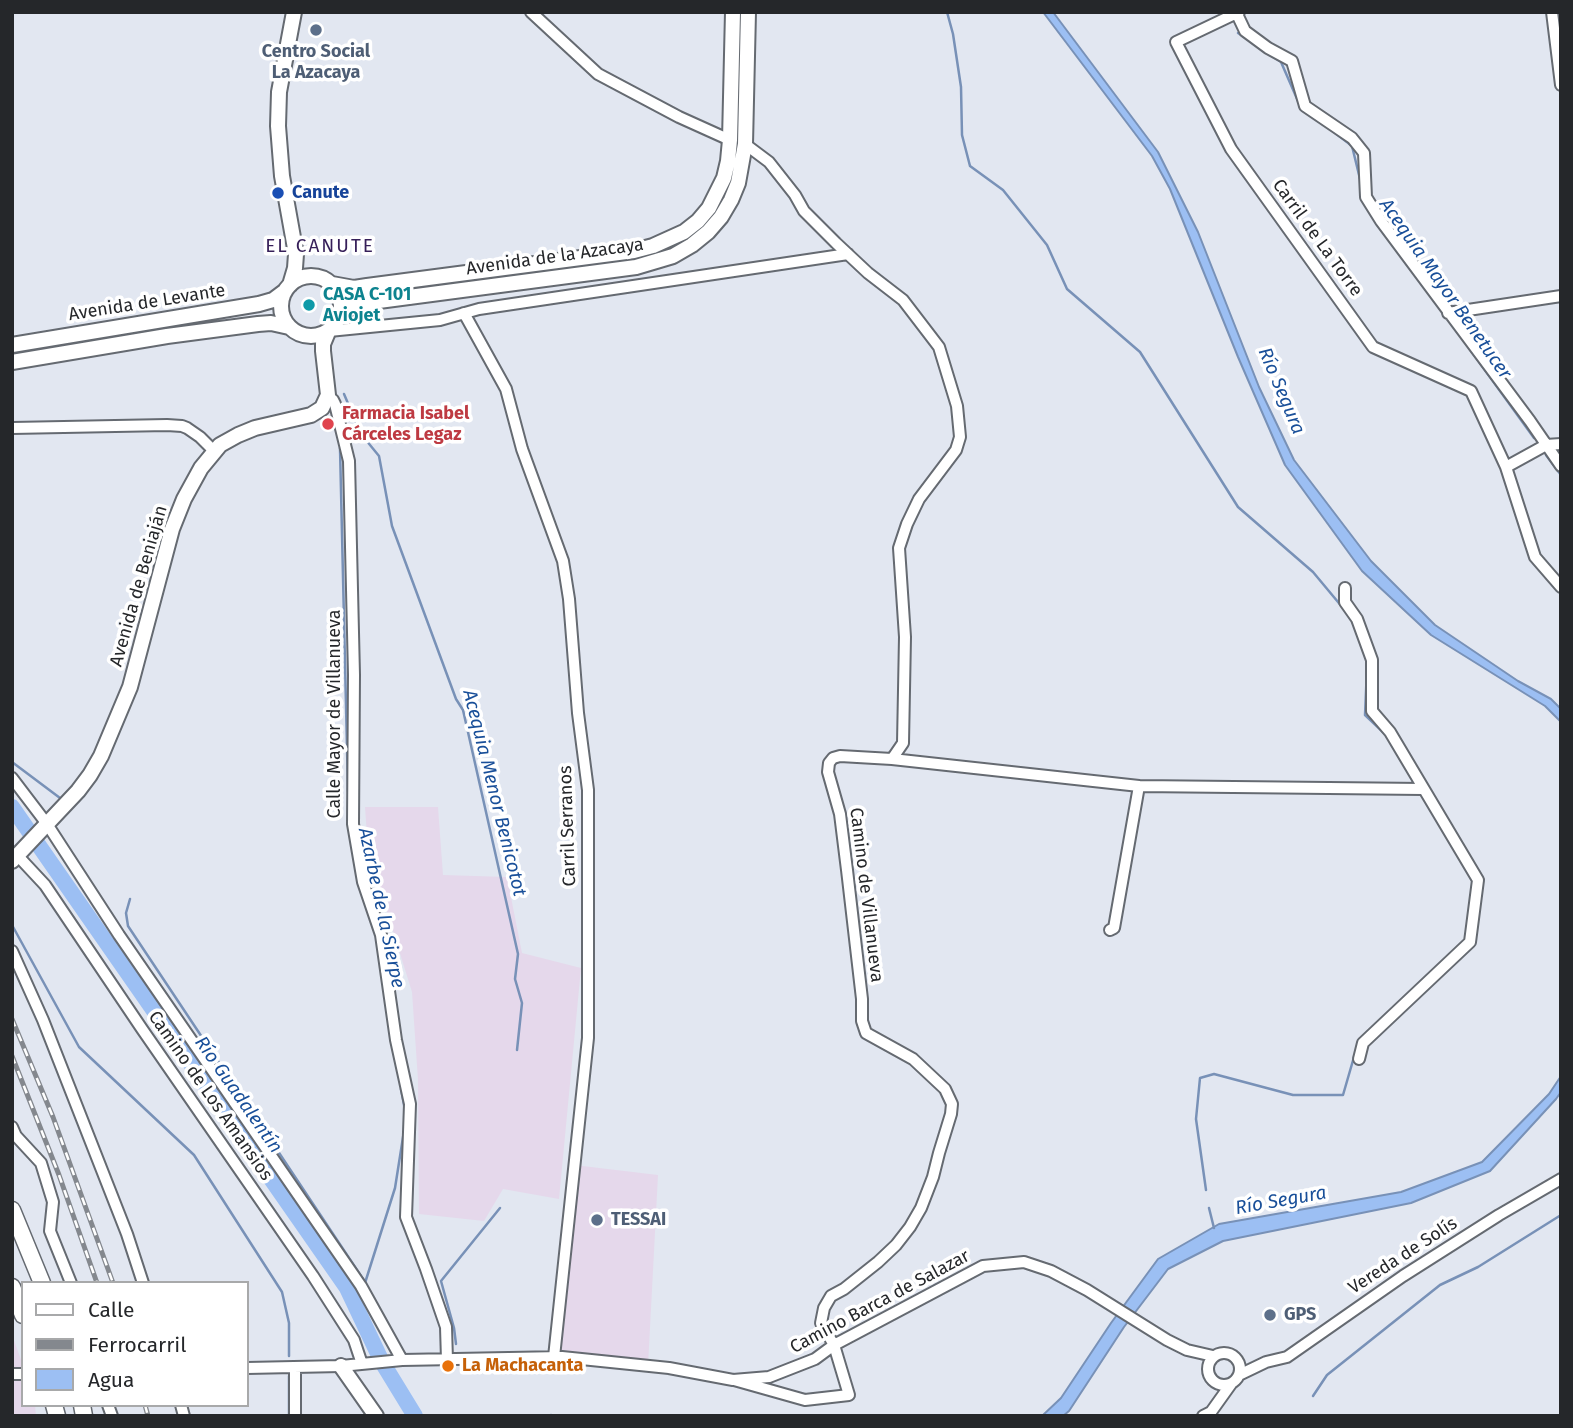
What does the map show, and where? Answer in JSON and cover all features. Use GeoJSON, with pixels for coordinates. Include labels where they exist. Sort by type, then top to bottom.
{"type":"FeatureCollection","features":[{"type":"Feature","properties":{"kind":"highway"},"geometry":{"type":"LineString","coordinates":[[12,1210],[41,1281]]}},
{"type":"Feature","properties":{"kind":"highway"},"geometry":{"type":"LineString","coordinates":[[12,1287],[21,1310]]}},
{"type":"Feature","properties":{"kind":"main road"},"geometry":{"type":"LineString","coordinates":[[294,12],[279,92],[278,126],[282,176],[296,254],[295,268],[281,309],[283,319],[313,346],[324,368]]}},
{"type":"Feature","properties":{"kind":"main road","name":"Avenida de la Azacaya"},"geometry":{"type":"LineString","coordinates":[[341,313],[356,304],[636,267],[673,256],[692,245],[721,217],[738,183],[733,12]]}},
{"type":"Feature","properties":{"kind":"main road","name":"Avenida de la Azacaya"},"geometry":{"type":"LineString","coordinates":[[326,281],[354,288],[634,251],[684,232],[709,208],[738,142],[748,12]]}},
{"type":"Feature","properties":{"kind":"main road"},"geometry":{"type":"LineString","coordinates":[[295,331],[315,337],[334,326],[341,313],[340,298],[326,281],[304,266],[296,254]]}},
{"type":"Feature","properties":{"kind":"main road"},"geometry":{"type":"LineString","coordinates":[[287,288],[301,278],[314,276],[326,281]]}},
{"type":"Feature","properties":{"kind":"main road","name":"Avenida de Levante"},"geometry":{"type":"LineString","coordinates":[[12,345],[259,304],[273,300],[287,288]]}},
{"type":"Feature","properties":{"kind":"main road","name":"Avenida de Levante"},"geometry":{"type":"LineString","coordinates":[[12,362],[258,324],[271,323],[295,331]]}},
{"type":"Feature","properties":{"kind":"main road"},"geometry":{"type":"LineString","coordinates":[[328,331],[323,344],[328,396]]}},
{"type":"Feature","properties":{"kind":"main road","name":"Avenida de Beniaján"},"geometry":{"type":"LineString","coordinates":[[17,855],[85,783],[107,744],[130,687],[177,516],[193,481],[220,445],[245,431],[314,414],[323,408],[328,396]]}},
{"type":"Feature","properties":{"kind":"main road"},"geometry":{"type":"LineString","coordinates":[[341,1366],[376,1416]]}},
{"type":"Feature","properties":{"kind":"street"},"geometry":{"type":"LineString","coordinates":[[531,12],[598,74],[679,117],[738,142],[769,162],[804,211],[848,254],[903,300],[939,347],[957,405],[960,437],[956,450],[919,499],[899,548],[905,637],[903,743],[892,759],[1139,786],[1423,789]]}},
{"type":"Feature","properties":{"kind":"street"},"geometry":{"type":"LineString","coordinates":[[1552,12],[1561,85]]}},
{"type":"Feature","properties":{"kind":"street"},"geometry":{"type":"LineString","coordinates":[[1237,13],[1245,32],[1292,61],[1305,106],[1352,138],[1364,153],[1366,197],[1381,221],[1561,466]]}},
{"type":"Feature","properties":{"kind":"street","name":"Carril de La Torre"},"geometry":{"type":"LineString","coordinates":[[1237,13],[1176,42],[1231,149],[1373,347],[1471,391],[1506,467]]}},
{"type":"Feature","properties":{"kind":"street"},"geometry":{"type":"LineString","coordinates":[[328,331],[440,320],[479,309],[848,254]]}},
{"type":"Feature","properties":{"kind":"street"},"geometry":{"type":"LineString","coordinates":[[1448,313],[1561,296]]}},
{"type":"Feature","properties":{"kind":"street","name":"Carril Serranos"},"geometry":{"type":"LineString","coordinates":[[464,313],[506,389],[522,449],[563,561],[588,790],[588,1038],[554,1357]]}},
{"type":"Feature","properties":{"kind":"street","name":"Calle Mayor de Villanueva"},"geometry":{"type":"LineString","coordinates":[[328,396],[335,404],[349,461],[354,675],[352,824],[363,883],[381,935],[396,1040],[410,1104],[406,1217],[446,1327],[447,1360]]}},
{"type":"Feature","properties":{"kind":"street"},"geometry":{"type":"LineString","coordinates":[[12,428],[182,426],[214,451]]}},
{"type":"Feature","properties":{"kind":"street"},"geometry":{"type":"LineString","coordinates":[[1561,444],[1546,445],[1506,467],[1535,557],[1561,587]]}},
{"type":"Feature","properties":{"kind":"street"},"geometry":{"type":"LineString","coordinates":[[1345,588],[1345,602],[1357,620],[1372,660],[1372,711],[1390,732],[1478,880],[1469,942],[1363,1043],[1359,1059]]}},
{"type":"Feature","properties":{"kind":"street","name":"Camino de Villanueva"},"geometry":{"type":"LineString","coordinates":[[834,1345],[821,1323],[824,1308],[831,1296],[877,1262],[911,1227],[933,1177],[952,1104],[945,1089],[913,1059],[866,1033],[862,1021],[848,870],[840,814],[828,772],[829,763],[840,755],[892,759]]}},
{"type":"Feature","properties":{"kind":"street"},"geometry":{"type":"LineString","coordinates":[[12,778],[361,1286],[402,1360]]}},
{"type":"Feature","properties":{"kind":"street"},"geometry":{"type":"LineString","coordinates":[[1110,930],[1114,928],[1139,786]]}},
{"type":"Feature","properties":{"kind":"street","name":"Camino de Los Amansios"},"geometry":{"type":"LineString","coordinates":[[17,855],[45,885],[313,1276],[354,1340],[362,1364]]}},
{"type":"Feature","properties":{"kind":"street"},"geometry":{"type":"LineString","coordinates":[[12,951],[43,1020],[127,1234],[142,1281]]}},
{"type":"Feature","properties":{"kind":"street"},"geometry":{"type":"LineString","coordinates":[[12,1126],[16,1136],[41,1163],[53,1202],[50,1231],[70,1281]]}},
{"type":"Feature","properties":{"kind":"street","name":"Vereda de Solís"},"geometry":{"type":"LineString","coordinates":[[1235,1379],[1266,1362],[1287,1357],[1402,1276],[1561,1179]]}},
{"type":"Feature","properties":{"kind":"street","name":"Camino Barca de Salazar"},"geometry":{"type":"LineString","coordinates":[[248,1368],[341,1366],[402,1360],[554,1357],[669,1368],[734,1380],[769,1377],[815,1359],[834,1345],[983,1266],[1024,1262],[1051,1271],[1087,1290],[1187,1350],[1207,1370]]}},
{"type":"Feature","properties":{"kind":"street"},"geometry":{"type":"LineString","coordinates":[[734,1380],[805,1400],[849,1395],[834,1345]]}},
{"type":"Feature","properties":{"kind":"street","name":"Camino Barca de Salazar"},"geometry":{"type":"LineString","coordinates":[[1187,1350],[1213,1356]]}},
{"type":"Feature","properties":{"kind":"street"},"geometry":{"type":"LineString","coordinates":[[1207,1414],[1235,1379],[1240,1364],[1234,1356],[1225,1352],[1209,1360],[1208,1376],[1216,1384],[1221,1385],[1235,1379]]}},
{"type":"Feature","properties":{"kind":"street","name":"Vereda de Solís"},"geometry":{"type":"LineString","coordinates":[[1237,1360],[1266,1362]]}},
{"type":"Feature","properties":{"kind":"street"},"geometry":{"type":"LineString","coordinates":[[295,1368],[295,1416]]}},
{"type":"Feature","properties":{"kind":"street"},"geometry":{"type":"LineString","coordinates":[[1207,1414],[1216,1384]]}},
{"type":"Feature","properties":{"kind":"shaded area"},"geometry":{"type":"Polygon","coordinates":[[[365,807],[438,807],[443,875],[507,877],[522,953],[581,968],[559,1199],[503,1189],[484,1221],[419,1214],[418,1080],[412,992],[379,886],[367,836],[365,807]]]}},
{"type":"Feature","properties":{"kind":"shaded area"},"geometry":{"type":"Polygon","coordinates":[[[574,1165],[658,1175],[648,1366],[554,1357],[574,1165]]]}},
{"type":"Feature","properties":{"kind":"shaded area"},"geometry":{"type":"Polygon","coordinates":[[[12,1335],[21,1360],[21,1407],[35,1407],[36,1416],[12,1416],[12,1335]]]}},
{"type":"Feature","properties":{"kind":"water"},"geometry":{"type":"Polygon","coordinates":[[[1043,12],[1053,12],[1158,152],[1198,232],[1259,387],[1294,460],[1371,561],[1435,625],[1518,681],[1551,699],[1561,709],[1561,722],[1545,706],[1431,635],[1362,571],[1285,465],[1170,189],[1152,156],[1043,12]]]}},
{"type":"Feature","properties":{"kind":"water"},"geometry":{"type":"Polygon","coordinates":[[[1561,1076],[1561,1092],[1556,1099],[1490,1171],[1411,1203],[1223,1241],[1168,1269],[1124,1327],[1069,1411],[1063,1416],[1042,1416],[1061,1398],[1158,1259],[1219,1224],[1401,1192],[1482,1162],[1549,1094],[1561,1076]]]}},
{"type":"Feature","properties":{"kind":"waterway"},"geometry":{"type":"LineString","coordinates":[[947,12],[961,87],[962,135],[970,166],[1003,190],[1047,245],[1067,289],[1140,352],[1238,507],[1313,572],[1343,608]]}},
{"type":"Feature","properties":{"kind":"waterway","name":"Acequia Mayor Benetucer"},"geometry":{"type":"LineString","coordinates":[[1238,33],[1250,41]]}},
{"type":"Feature","properties":{"kind":"waterway","name":"Acequia Mayor Benetucer"},"geometry":{"type":"LineString","coordinates":[[1270,55],[1281,62],[1301,108]]}},
{"type":"Feature","properties":{"kind":"waterway","name":"Acequia Mayor Benetucer"},"geometry":{"type":"LineString","coordinates":[[1326,126],[1352,146],[1360,179]]}},
{"type":"Feature","properties":{"kind":"waterway","name":"Acequia Mayor Benetucer"},"geometry":{"type":"LineString","coordinates":[[1469,348],[1534,438]]}},
{"type":"Feature","properties":{"kind":"waterway","name":"Acequia Menor Benicotot"},"geometry":{"type":"LineString","coordinates":[[344,394],[361,434],[379,456],[392,526],[456,699],[463,710],[518,954],[515,979],[522,1003],[517,1050]]}},
{"type":"Feature","properties":{"kind":"waterway","name":"Azarbe de la Sierpe"},"geometry":{"type":"LineString","coordinates":[[340,448],[348,791]]}},
{"type":"Feature","properties":{"kind":"waterway","name":"Acequia Mayor Benetucer"},"geometry":{"type":"LineString","coordinates":[[1546,455],[1561,475]]}},
{"type":"Feature","properties":{"kind":"waterway"},"geometry":{"type":"LineString","coordinates":[[1367,668],[1365,715],[1384,733]]}},
{"type":"Feature","properties":{"kind":"waterway"},"geometry":{"type":"LineString","coordinates":[[12,762],[60,798]]}},
{"type":"Feature","properties":{"kind":"waterway","name":"Río Guadalentín"},"geometry":{"type":"LineString","coordinates":[[12,807],[347,1288],[382,1362],[415,1416]]}},
{"type":"Feature","properties":{"kind":"waterway","name":"Azarbe de la Sierpe"},"geometry":{"type":"LineString","coordinates":[[349,829],[352,847]]}},
{"type":"Feature","properties":{"kind":"waterway"},"geometry":{"type":"LineString","coordinates":[[130,899],[126,913],[128,926],[365,1282]]}},
{"type":"Feature","properties":{"kind":"waterway"},"geometry":{"type":"LineString","coordinates":[[12,925],[79,1047],[194,1155],[282,1292],[289,1323],[289,1356]]}},
{"type":"Feature","properties":{"kind":"waterway"},"geometry":{"type":"LineString","coordinates":[[1206,1190],[1196,1119],[1200,1078],[1214,1074],[1293,1095],[1343,1095],[1354,1057]]}},
{"type":"Feature","properties":{"kind":"waterway","name":"Azarbe de la Sierpe"},"geometry":{"type":"LineString","coordinates":[[401,1089],[405,1110]]}},
{"type":"Feature","properties":{"kind":"waterway","name":"Azarbe de la Sierpe"},"geometry":{"type":"LineString","coordinates":[[365,1283],[395,1188],[404,1131]]}},
{"type":"Feature","properties":{"kind":"waterway","name":"Acequia Menor Benicotot"},"geometry":{"type":"LineString","coordinates":[[456,1344],[441,1281],[500,1208]]}},
{"type":"Feature","properties":{"kind":"waterway"},"geometry":{"type":"LineString","coordinates":[[1209,1208],[1214,1228]]}},
{"type":"Feature","properties":{"kind":"waterway","name":"Acequia Mayor Benetucer"},"geometry":{"type":"LineString","coordinates":[[1313,1396],[1327,1375],[1440,1285],[1478,1267],[1561,1215]]}},
{"type":"Feature","properties":{"kind":"waterway"},"geometry":{"type":"LineString","coordinates":[[289,1376],[289,1416]]}},
{"type":"Feature","properties":{"kind":"railway"},"geometry":{"type":"LineString","coordinates":[[12,1019],[53,1117],[112,1281]]}},
{"type":"Feature","properties":{"kind":"railway"},"geometry":{"type":"LineString","coordinates":[[12,1056],[59,1175],[96,1281]]}},
{"type":"Feature","properties":{"kind":"railway"},"geometry":{"type":"LineString","coordinates":[[146,1407],[148,1416]]}},
{"type":"Feature","properties":{"kind":"place","name":"Centro Social La Azacaya"},"geometry":{"type":"Point","coordinates":[316,30]}},
{"type":"Feature","properties":{"kind":"place","name":"Canute"},"geometry":{"type":"Point","coordinates":[278,193]}},
{"type":"Feature","properties":{"kind":"place","name":"CASA C-101 Aviojet"},"geometry":{"type":"Point","coordinates":[309,305]}},
{"type":"Feature","properties":{"kind":"place","name":"Farmacia Isabel Cárceles Legaz"},"geometry":{"type":"Point","coordinates":[328,424]}},
{"type":"Feature","properties":{"kind":"place","name":"TESSAI"},"geometry":{"type":"Point","coordinates":[597,1220]}},
{"type":"Feature","properties":{"kind":"place","name":"GPS"},"geometry":{"type":"Point","coordinates":[1270,1315]}},
{"type":"Feature","properties":{"kind":"place","name":"La Machacanta"},"geometry":{"type":"Point","coordinates":[448,1366]}},
{"type":"Feature","properties":{"kind":"district","name":"EL CANUTE"},"geometry":{"type":"Point","coordinates":[320,247]}},
{"type":"Feature","properties":{"kind":"water label","name":"Río Segura"},"geometry":{"type":"Point","coordinates":[1281,391]}},
{"type":"Feature","properties":{"kind":"water label","name":"Río Segura"},"geometry":{"type":"Point","coordinates":[1281,1201]}}]}
